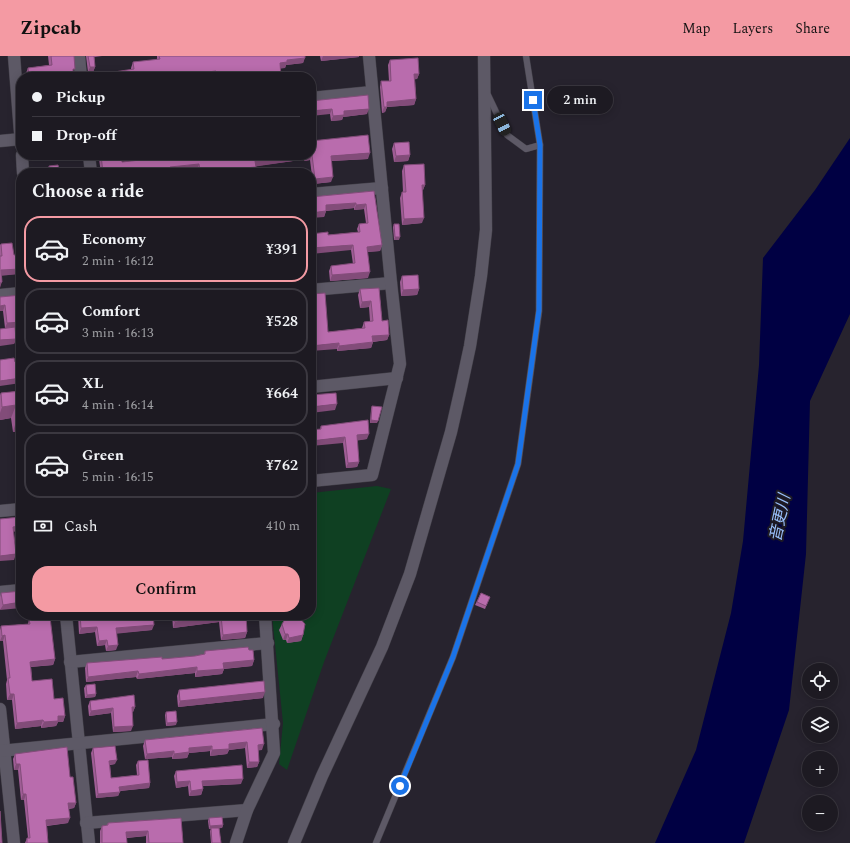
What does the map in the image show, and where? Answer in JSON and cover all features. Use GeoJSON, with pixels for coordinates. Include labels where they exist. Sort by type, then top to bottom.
{"type":"FeatureCollection","features":[{"type":"Feature","properties":{"kind":"street"},"geometry":{"type":"LineString","coordinates":[[14,56],[16,84]]}},
{"type":"Feature","properties":{"kind":"street"},"geometry":{"type":"LineString","coordinates":[[79,56],[81,72]]}},
{"type":"Feature","properties":{"kind":"street"},"geometry":{"type":"LineString","coordinates":[[316,481],[372,475],[400,364],[390,283],[369,56]]}},
{"type":"Feature","properties":{"kind":"street"},"geometry":{"type":"LineString","coordinates":[[294,843],[322,776],[385,639],[410,574],[451,432],[470,346],[482,269],[486,230],[484,56]]}},
{"type":"Feature","properties":{"kind":"street"},"geometry":{"type":"LineString","coordinates":[[316,98],[372,92]]}},
{"type":"Feature","properties":{"kind":"street"},"geometry":{"type":"LineString","coordinates":[[0,141],[16,139]]}},
{"type":"Feature","properties":{"kind":"street"},"geometry":{"type":"LineString","coordinates":[[316,194],[382,188]]}},
{"type":"Feature","properties":{"kind":"street"},"geometry":{"type":"LineString","coordinates":[[316,290],[390,283]]}},
{"type":"Feature","properties":{"kind":"street"},"geometry":{"type":"LineString","coordinates":[[0,295],[16,293]]}},
{"type":"Feature","properties":{"kind":"street"},"geometry":{"type":"LineString","coordinates":[[316,386],[397,378]]}},
{"type":"Feature","properties":{"kind":"street"},"geometry":{"type":"LineString","coordinates":[[0,511],[16,509]]}},
{"type":"Feature","properties":{"kind":"street"},"geometry":{"type":"LineString","coordinates":[[0,592],[16,590]]}},
{"type":"Feature","properties":{"kind":"street"},"geometry":{"type":"LineString","coordinates":[[66,620],[89,843]]}},
{"type":"Feature","properties":{"kind":"street"},"geometry":{"type":"LineString","coordinates":[[236,843],[247,810],[274,753],[274,724],[266,620]]}},
{"type":"Feature","properties":{"kind":"street"},"geometry":{"type":"LineString","coordinates":[[70,662],[268,643]]}},
{"type":"Feature","properties":{"kind":"street"},"geometry":{"type":"LineString","coordinates":[[0,709],[2,750],[13,837],[0,832]]}},
{"type":"Feature","properties":{"kind":"street"},"geometry":{"type":"LineString","coordinates":[[2,750],[274,724]]}},
{"type":"Feature","properties":{"kind":"street"},"geometry":{"type":"LineString","coordinates":[[86,824],[247,810]]}},
{"type":"Feature","properties":{"kind":"lane"},"geometry":{"type":"LineString","coordinates":[[376,843],[453,657],[518,464],[539,310],[540,145],[526,56]]}},
{"type":"Feature","properties":{"kind":"lane"},"geometry":{"type":"LineString","coordinates":[[485,91],[507,135],[526,149],[540,145]]}},
{"type":"Feature","properties":{"kind":"green space"},"geometry":{"type":"Polygon","coordinates":[[[377,486],[391,489],[324,662],[287,770],[279,764],[283,723],[273,620],[316,620],[316,492],[377,486]]]}},
{"type":"Feature","properties":{"kind":"water","name":"音更川"},"geometry":{"type":"Polygon","coordinates":[[[850,138],[850,314],[810,401],[806,554],[789,710],[744,843],[655,843],[696,750],[731,613],[743,541],[759,365],[763,258],[815,190],[850,138]]]}},
{"type":"Feature","properties":{"kind":"building"},"geometry":{"type":"Polygon","coordinates":[[[51,56],[74,56],[75,69],[73,69],[73,72],[28,72],[28,68],[52,65],[51,56]]]}},
{"type":"Feature","properties":{"kind":"building"},"geometry":{"type":"Polygon","coordinates":[[[88,56],[94,56],[95,67],[90,67],[88,56]]]}},
{"type":"Feature","properties":{"kind":"building"},"geometry":{"type":"Polygon","coordinates":[[[159,56],[305,56],[305,58],[287,60],[287,62],[280,63],[281,72],[114,72],[134,69],[133,62],[160,59],[159,56]]]}},
{"type":"Feature","properties":{"kind":"building"},"geometry":{"type":"Polygon","coordinates":[[[418,58],[419,74],[414,74],[416,99],[387,102],[387,107],[384,107],[381,81],[391,81],[390,60],[418,58]]]}},
{"type":"Feature","properties":{"kind":"building"},"geometry":{"type":"Polygon","coordinates":[[[368,95],[369,109],[344,111],[344,115],[333,116],[332,109],[316,111],[316,100],[368,95]]]}},
{"type":"Feature","properties":{"kind":"building"},"geometry":{"type":"Polygon","coordinates":[[[368,135],[370,153],[331,156],[333,177],[316,179],[316,168],[314,168],[313,160],[316,160],[316,140],[368,135]]]}},
{"type":"Feature","properties":{"kind":"building"},"geometry":{"type":"Polygon","coordinates":[[[409,142],[410,155],[396,156],[394,143],[409,142]]]}},
{"type":"Feature","properties":{"kind":"building"},"geometry":{"type":"Polygon","coordinates":[[[102,160],[122,160],[122,162],[140,160],[263,160],[255,161],[256,167],[245,168],[200,168],[199,164],[170,168],[102,168],[102,160]]]}},
{"type":"Feature","properties":{"kind":"building"},"geometry":{"type":"Polygon","coordinates":[[[424,164],[425,185],[422,185],[424,218],[404,219],[402,192],[406,192],[404,165],[424,164]]]}},
{"type":"Feature","properties":{"kind":"building"},"geometry":{"type":"Polygon","coordinates":[[[58,165],[59,168],[49,168],[49,166],[58,165]]]}},
{"type":"Feature","properties":{"kind":"building"},"geometry":{"type":"Polygon","coordinates":[[[374,191],[382,245],[367,247],[370,272],[332,275],[331,266],[355,263],[353,245],[316,248],[316,233],[328,232],[328,235],[360,232],[359,224],[368,223],[366,204],[356,205],[356,203],[326,205],[326,211],[316,212],[316,197],[374,191]]]}},
{"type":"Feature","properties":{"kind":"building"},"geometry":{"type":"Polygon","coordinates":[[[394,224],[399,224],[400,237],[395,237],[394,224]]]}},
{"type":"Feature","properties":{"kind":"building"},"geometry":{"type":"Polygon","coordinates":[[[12,243],[14,255],[16,255],[16,269],[1,270],[2,282],[0,283],[0,256],[2,256],[1,244],[12,243]]]}},
{"type":"Feature","properties":{"kind":"building"},"geometry":{"type":"Polygon","coordinates":[[[418,275],[419,289],[403,290],[402,276],[418,275]]]}},
{"type":"Feature","properties":{"kind":"building"},"geometry":{"type":"Polygon","coordinates":[[[379,288],[382,321],[388,320],[389,335],[372,336],[373,342],[339,346],[339,343],[316,345],[316,294],[325,293],[328,332],[365,328],[364,322],[373,321],[371,301],[362,302],[360,289],[379,288]]]}},
{"type":"Feature","properties":{"kind":"building"},"geometry":{"type":"Polygon","coordinates":[[[16,295],[16,322],[7,323],[5,305],[0,306],[0,297],[16,295]]]}},
{"type":"Feature","properties":{"kind":"building"},"geometry":{"type":"Polygon","coordinates":[[[15,327],[16,339],[0,340],[0,329],[15,327]]]}},
{"type":"Feature","properties":{"kind":"building"},"geometry":{"type":"Polygon","coordinates":[[[14,358],[16,362],[16,379],[0,381],[0,360],[14,358]]]}},
{"type":"Feature","properties":{"kind":"building"},"geometry":{"type":"Polygon","coordinates":[[[16,392],[16,405],[2,407],[1,393],[16,392]]]}},
{"type":"Feature","properties":{"kind":"building"},"geometry":{"type":"Polygon","coordinates":[[[336,393],[337,404],[316,406],[316,395],[336,393]]]}},
{"type":"Feature","properties":{"kind":"building"},"geometry":{"type":"Polygon","coordinates":[[[372,406],[382,407],[378,421],[371,420],[372,406]]]}},
{"type":"Feature","properties":{"kind":"building"},"geometry":{"type":"Polygon","coordinates":[[[368,420],[369,434],[357,435],[359,462],[348,463],[345,437],[316,440],[316,430],[321,429],[321,426],[368,420]]]}},
{"type":"Feature","properties":{"kind":"building"},"geometry":{"type":"Polygon","coordinates":[[[16,517],[16,527],[13,527],[16,554],[0,556],[0,519],[16,517]]]}},
{"type":"Feature","properties":{"kind":"building"},"geometry":{"type":"Polygon","coordinates":[[[16,592],[16,603],[3,605],[1,593],[16,592]]]}},
{"type":"Feature","properties":{"kind":"building"},"geometry":{"type":"Polygon","coordinates":[[[481,593],[490,597],[486,606],[477,602],[481,593]]]}},
{"type":"Feature","properties":{"kind":"building"},"geometry":{"type":"Polygon","coordinates":[[[29,620],[50,620],[55,659],[30,662],[32,681],[52,679],[54,699],[63,698],[65,716],[58,716],[58,721],[44,722],[43,720],[17,723],[14,694],[10,694],[8,678],[10,678],[5,635],[2,636],[1,626],[30,624],[29,620]]]}},
{"type":"Feature","properties":{"kind":"building"},"geometry":{"type":"Polygon","coordinates":[[[80,620],[154,620],[154,625],[116,628],[118,645],[108,646],[107,640],[99,641],[97,627],[81,628],[80,620]]]}},
{"type":"Feature","properties":{"kind":"building"},"geometry":{"type":"Polygon","coordinates":[[[175,620],[190,620],[175,622],[175,620]]]}},
{"type":"Feature","properties":{"kind":"building"},"geometry":{"type":"Polygon","coordinates":[[[221,620],[246,620],[247,632],[223,635],[221,620]]]}},
{"type":"Feature","properties":{"kind":"building"},"geometry":{"type":"Polygon","coordinates":[[[284,620],[301,620],[305,624],[303,635],[289,638],[288,634],[285,634],[282,624],[284,620]]]}},
{"type":"Feature","properties":{"kind":"building"},"geometry":{"type":"Polygon","coordinates":[[[248,647],[249,650],[253,650],[254,660],[223,663],[224,669],[197,671],[197,667],[139,674],[138,671],[88,677],[87,663],[195,656],[205,654],[205,651],[248,647]]]}},
{"type":"Feature","properties":{"kind":"building"},"geometry":{"type":"Polygon","coordinates":[[[264,681],[265,692],[180,701],[179,690],[264,681]]]}},
{"type":"Feature","properties":{"kind":"building"},"geometry":{"type":"Polygon","coordinates":[[[95,684],[96,694],[87,695],[86,685],[95,684]]]}},
{"type":"Feature","properties":{"kind":"building"},"geometry":{"type":"Polygon","coordinates":[[[134,695],[135,707],[132,707],[133,726],[114,727],[113,708],[91,711],[90,701],[134,695]]]}},
{"type":"Feature","properties":{"kind":"building"},"geometry":{"type":"Polygon","coordinates":[[[176,711],[177,722],[167,723],[166,712],[176,711]]]}},
{"type":"Feature","properties":{"kind":"building"},"geometry":{"type":"Polygon","coordinates":[[[262,728],[264,744],[258,745],[259,762],[249,762],[247,742],[229,744],[229,749],[212,750],[212,746],[189,748],[189,752],[174,754],[174,751],[147,754],[145,740],[262,728]]]}},
{"type":"Feature","properties":{"kind":"building"},"geometry":{"type":"Polygon","coordinates":[[[115,746],[117,760],[109,761],[111,778],[139,775],[138,761],[148,760],[150,783],[119,787],[120,792],[98,794],[93,748],[115,746]]]}},
{"type":"Feature","properties":{"kind":"building"},"geometry":{"type":"Polygon","coordinates":[[[67,747],[70,777],[73,777],[76,803],[68,803],[70,818],[46,820],[48,843],[27,843],[27,838],[30,838],[26,794],[23,794],[20,764],[16,764],[15,754],[67,747]]]}},
{"type":"Feature","properties":{"kind":"building"},"geometry":{"type":"Polygon","coordinates":[[[242,765],[243,779],[202,781],[203,789],[191,791],[190,781],[177,782],[176,771],[242,765]]]}},
{"type":"Feature","properties":{"kind":"building"},"geometry":{"type":"Polygon","coordinates":[[[0,811],[2,843],[0,843],[0,811]]]}},
{"type":"Feature","properties":{"kind":"building"},"geometry":{"type":"Polygon","coordinates":[[[222,817],[223,825],[210,826],[209,818],[222,817]]]}},
{"type":"Feature","properties":{"kind":"building"},"geometry":{"type":"Polygon","coordinates":[[[181,818],[183,843],[149,843],[148,831],[126,832],[127,843],[102,843],[102,826],[108,825],[108,823],[181,818]]]}},
{"type":"Feature","properties":{"kind":"building"},"geometry":{"type":"Polygon","coordinates":[[[211,828],[219,828],[221,843],[212,843],[211,828]]]}},
{"type":"Feature","properties":{"kind":"route"},"geometry":{"type":"LineString","coordinates":[[400,786],[453,657],[518,464],[539,310],[540,145],[533,100]]}}]}
